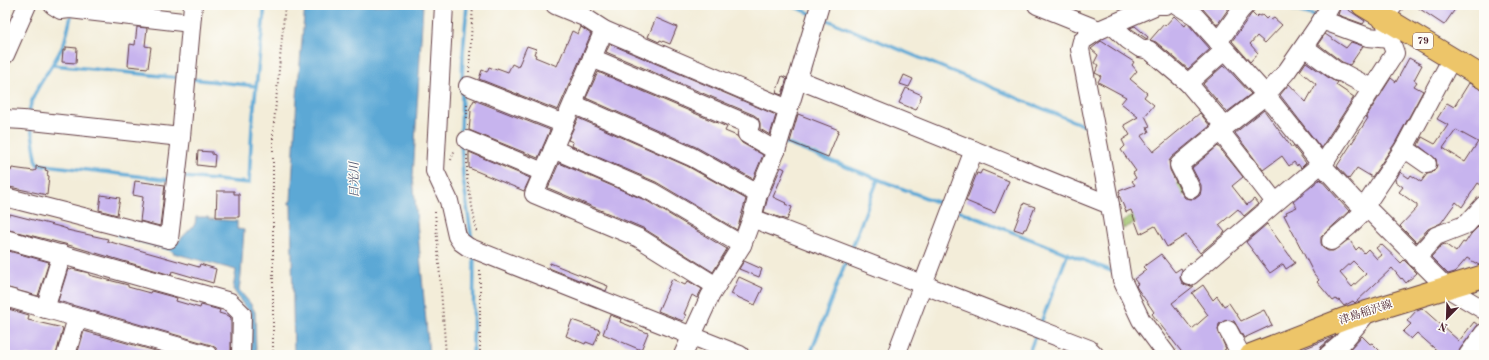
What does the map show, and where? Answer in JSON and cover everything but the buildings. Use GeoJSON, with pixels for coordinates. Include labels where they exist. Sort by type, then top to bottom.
{"type":"FeatureCollection","features":[{"type":"Feature","properties":{"kind":"main road","name":"79"},"geometry":{"type":"LineString","coordinates":[[1363,5],[1389,9],[1484,62]]}},
{"type":"Feature","properties":{"kind":"main road","name":"79"},"geometry":{"type":"LineString","coordinates":[[1389,9],[1452,58],[1484,78]]}},
{"type":"Feature","properties":{"kind":"main road","name":"津島稲沢線"},"geometry":{"type":"LineString","coordinates":[[1251,355],[1344,320],[1484,276]]}},
{"type":"Feature","properties":{"kind":"street"},"geometry":{"type":"LineString","coordinates":[[5,55],[27,5]]}},
{"type":"Feature","properties":{"kind":"street"},"geometry":{"type":"LineString","coordinates":[[53,5],[61,10],[191,23]]}},
{"type":"Feature","properties":{"kind":"street"},"geometry":{"type":"LineString","coordinates":[[5,198],[169,239],[181,137],[193,5]]}},
{"type":"Feature","properties":{"kind":"street"},"geometry":{"type":"LineString","coordinates":[[444,5],[435,171],[449,201],[457,236],[461,242],[468,247],[740,355]]}},
{"type":"Feature","properties":{"kind":"street"},"geometry":{"type":"LineString","coordinates":[[555,5],[584,17],[604,30],[788,109]]}},
{"type":"Feature","properties":{"kind":"street"},"geometry":{"type":"LineString","coordinates":[[683,355],[716,286],[742,245],[752,218],[758,194],[776,151],[820,5]]}},
{"type":"Feature","properties":{"kind":"street"},"geometry":{"type":"LineString","coordinates":[[1037,5],[1106,27],[1140,48],[1149,50],[1188,83],[1275,202]]}},
{"type":"Feature","properties":{"kind":"street"},"geometry":{"type":"LineString","coordinates":[[1166,5],[1157,5],[1106,27],[1082,41],[1080,49],[1110,205],[1122,280],[1141,320],[1167,355]]}},
{"type":"Feature","properties":{"kind":"street"},"geometry":{"type":"LineString","coordinates":[[1177,5],[1195,16],[1266,95],[1322,165],[1355,201],[1366,207],[1447,288],[1484,310]]}},
{"type":"Feature","properties":{"kind":"street"},"geometry":{"type":"LineString","coordinates":[[1188,83],[1221,46],[1240,11],[1246,5]]}},
{"type":"Feature","properties":{"kind":"street"},"geometry":{"type":"LineString","coordinates":[[1190,276],[1275,202],[1322,165],[1373,89],[1395,53],[1390,39],[1389,9]]}},
{"type":"Feature","properties":{"kind":"street"},"geometry":{"type":"LineString","coordinates":[[1190,189],[1179,165],[1266,95],[1287,71],[1326,12],[1368,37],[1390,39]]}},
{"type":"Feature","properties":{"kind":"street"},"geometry":{"type":"LineString","coordinates":[[604,30],[534,194],[639,238],[716,286]]}},
{"type":"Feature","properties":{"kind":"street"},"geometry":{"type":"LineString","coordinates":[[1304,47],[1338,72],[1341,72],[1373,89]]}},
{"type":"Feature","properties":{"kind":"street"},"geometry":{"type":"LineString","coordinates":[[592,58],[750,125],[747,134],[776,151]]}},
{"type":"Feature","properties":{"kind":"street"},"geometry":{"type":"LineString","coordinates":[[1331,241],[1349,226],[1366,207],[1404,148],[1452,58]]}},
{"type":"Feature","properties":{"kind":"street"},"geometry":{"type":"LineString","coordinates":[[797,79],[1110,205]]}},
{"type":"Feature","properties":{"kind":"street"},"geometry":{"type":"LineString","coordinates":[[468,86],[564,124]]}},
{"type":"Feature","properties":{"kind":"street"},"geometry":{"type":"LineString","coordinates":[[572,104],[692,157],[758,194]]}},
{"type":"Feature","properties":{"kind":"street"},"geometry":{"type":"LineString","coordinates":[[5,120],[181,137]]}},
{"type":"Feature","properties":{"kind":"street"},"geometry":{"type":"LineString","coordinates":[[467,140],[543,172]]}},
{"type":"Feature","properties":{"kind":"street"},"geometry":{"type":"LineString","coordinates":[[1404,148],[1427,164]]}},
{"type":"Feature","properties":{"kind":"street"},"geometry":{"type":"LineString","coordinates":[[553,149],[652,192],[742,245]]}},
{"type":"Feature","properties":{"kind":"street"},"geometry":{"type":"LineString","coordinates":[[896,355],[974,150]]}},
{"type":"Feature","properties":{"kind":"street"},"geometry":{"type":"LineString","coordinates":[[1416,258],[1436,236],[1467,224],[1484,205]]}},
{"type":"Feature","properties":{"kind":"street"},"geometry":{"type":"LineString","coordinates":[[752,218],[1089,349],[1095,355]]}},
{"type":"Feature","properties":{"kind":"street"},"geometry":{"type":"LineString","coordinates":[[5,239],[230,302],[242,314],[242,355]]}},
{"type":"Feature","properties":{"kind":"street"},"geometry":{"type":"LineString","coordinates":[[45,309],[62,254]]}},
{"type":"Feature","properties":{"kind":"street"},"geometry":{"type":"LineString","coordinates":[[5,297],[208,355]]}},
{"type":"Feature","properties":{"kind":"street"},"geometry":{"type":"LineString","coordinates":[[1328,355],[1341,344],[1368,312]]}},
{"type":"Feature","properties":{"kind":"street"},"geometry":{"type":"LineString","coordinates":[[66,355],[77,318]]}},
{"type":"Feature","properties":{"kind":"street"},"geometry":{"type":"LineString","coordinates":[[1228,330],[1241,355]]}},
{"type":"Feature","properties":{"kind":"street"},"geometry":{"type":"LineString","coordinates":[[1468,355],[1484,333]]}},
{"type":"Feature","properties":{"kind":"path"},"geometry":{"type":"LineString","coordinates":[[273,355],[273,134],[286,5]]}},
{"type":"Feature","properties":{"kind":"path"},"geometry":{"type":"LineString","coordinates":[[435,209],[446,355]]}},
{"type":"Feature","properties":{"kind":"green space"},"geometry":{"type":"Polygon","coordinates":[[[1182,180],[1189,192],[1123,229],[1122,222],[1147,207],[1182,180]]]}},
{"type":"Feature","properties":{"kind":"water","name":"日光川"},"geometry":{"type":"Polygon","coordinates":[[[305,5],[423,5],[413,177],[429,355],[294,355],[291,204],[289,204],[289,202],[291,201],[297,97],[305,5]]]}},
{"type":"Feature","properties":{"kind":"water"},"geometry":{"type":"Polygon","coordinates":[[[196,217],[237,221],[237,229],[244,230],[239,290],[250,303],[255,312],[256,355],[251,355],[251,312],[244,306],[233,289],[236,270],[173,253],[173,247],[195,224],[196,217]]]}},
{"type":"Feature","properties":{"kind":"waterway"},"geometry":{"type":"LineString","coordinates":[[182,177],[249,183],[252,125],[265,5]]}},
{"type":"Feature","properties":{"kind":"waterway"},"geometry":{"type":"LineString","coordinates":[[462,82],[467,5]]}},
{"type":"Feature","properties":{"kind":"waterway"},"geometry":{"type":"LineString","coordinates":[[790,5],[812,14]]}},
{"type":"Feature","properties":{"kind":"waterway"},"geometry":{"type":"LineString","coordinates":[[1277,5],[1319,17]]}},
{"type":"Feature","properties":{"kind":"waterway"},"geometry":{"type":"LineString","coordinates":[[29,115],[30,106],[38,87],[64,43],[71,16]]}},
{"type":"Feature","properties":{"kind":"waterway"},"geometry":{"type":"LineString","coordinates":[[825,19],[1090,128]]}},
{"type":"Feature","properties":{"kind":"waterway"},"geometry":{"type":"LineString","coordinates":[[53,65],[181,78]]}},
{"type":"Feature","properties":{"kind":"waterway"},"geometry":{"type":"LineString","coordinates":[[191,79],[256,86]]}},
{"type":"Feature","properties":{"kind":"waterway"},"geometry":{"type":"LineString","coordinates":[[462,88],[461,141],[463,178],[472,241]]}},
{"type":"Feature","properties":{"kind":"waterway"},"geometry":{"type":"LineString","coordinates":[[31,127],[37,164],[170,180]]}},
{"type":"Feature","properties":{"kind":"waterway"},"geometry":{"type":"LineString","coordinates":[[785,143],[947,206]]}},
{"type":"Feature","properties":{"kind":"waterway"},"geometry":{"type":"LineString","coordinates":[[851,250],[878,179]]}},
{"type":"Feature","properties":{"kind":"waterway"},"geometry":{"type":"LineString","coordinates":[[959,211],[1114,272]]}},
{"type":"Feature","properties":{"kind":"waterway"},"geometry":{"type":"LineString","coordinates":[[118,235],[174,250],[178,249]]}},
{"type":"Feature","properties":{"kind":"waterway"},"geometry":{"type":"LineString","coordinates":[[1040,325],[1068,253]]}},
{"type":"Feature","properties":{"kind":"waterway"},"geometry":{"type":"LineString","coordinates":[[473,355],[474,256]]}},
{"type":"Feature","properties":{"kind":"waterway"},"geometry":{"type":"LineString","coordinates":[[810,355],[846,261]]}},
{"type":"Feature","properties":{"kind":"waterway"},"geometry":{"type":"LineString","coordinates":[[1028,355],[1036,334]]}}]}
